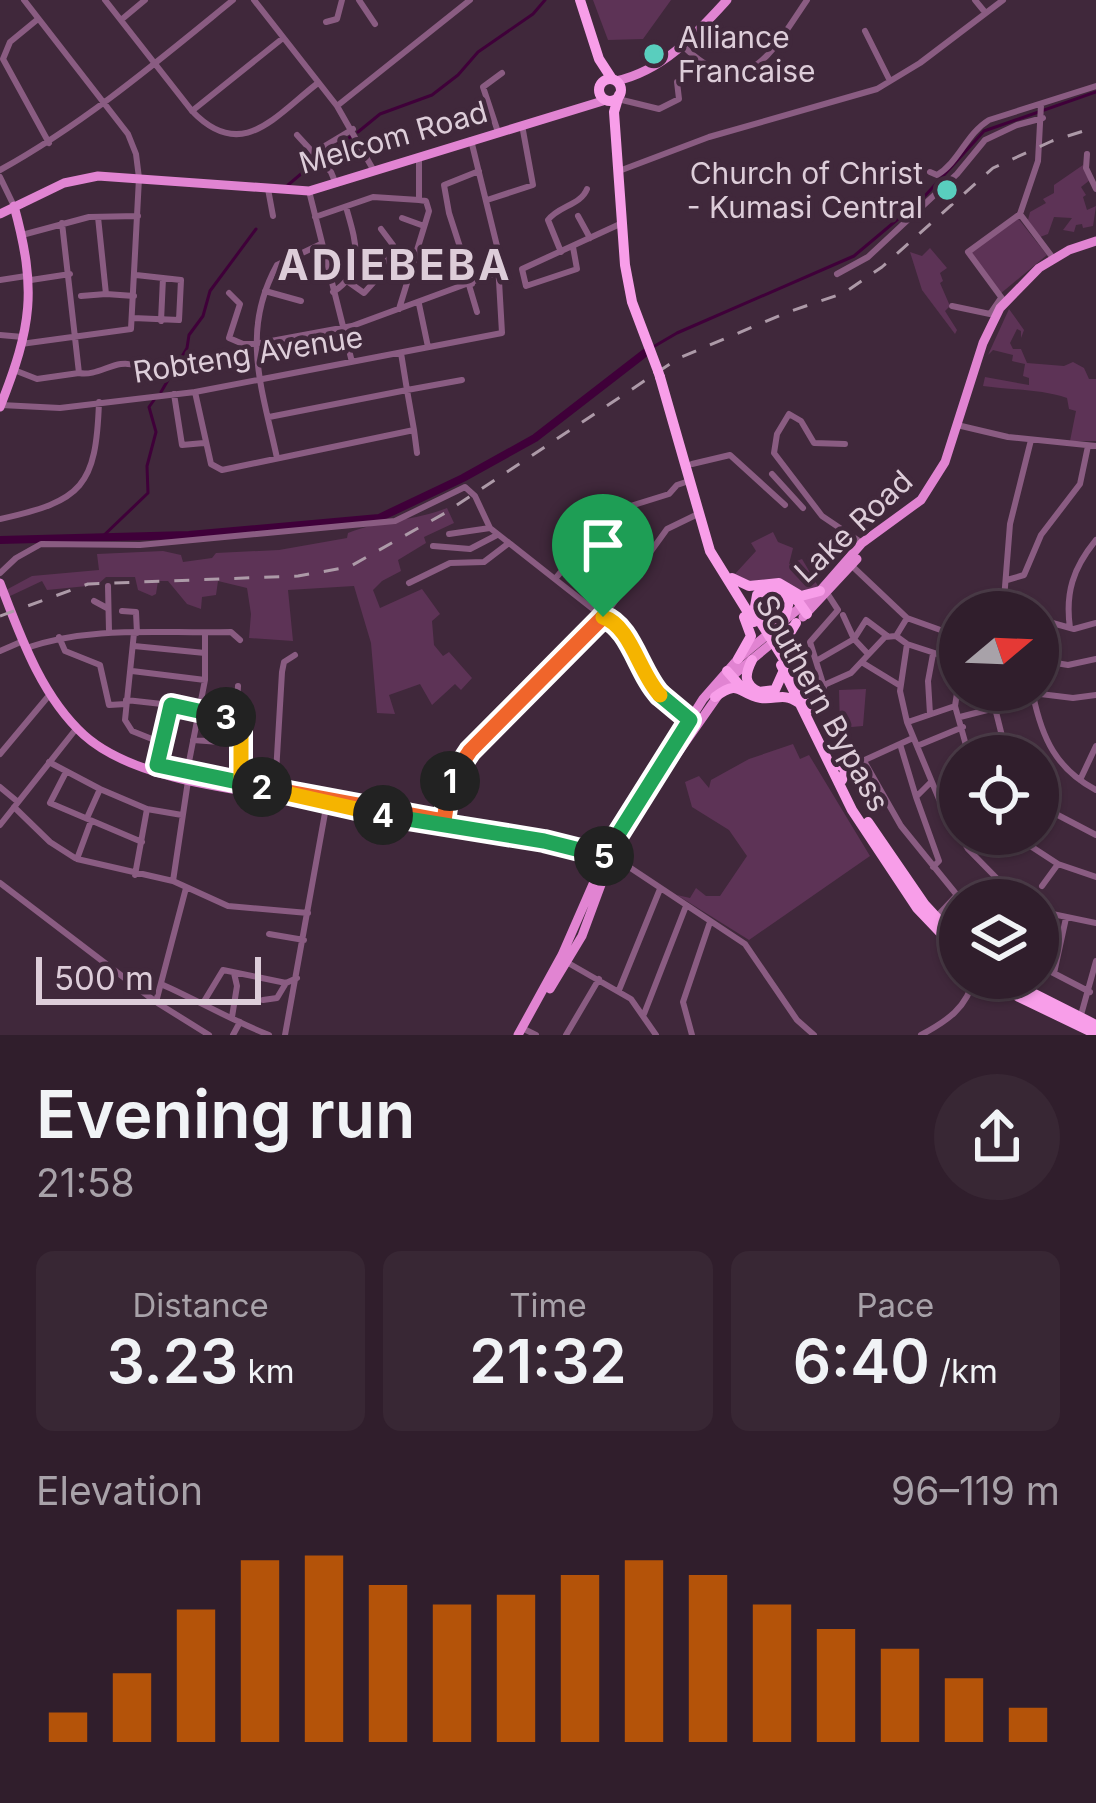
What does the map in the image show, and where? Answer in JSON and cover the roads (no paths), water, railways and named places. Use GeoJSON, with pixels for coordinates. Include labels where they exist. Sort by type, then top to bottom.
{"type":"FeatureCollection","features":[{"type":"Feature","properties":{"kind":"highway"},"geometry":{"type":"LineString","coordinates":[[580,0],[613,92]]}},
{"type":"Feature","properties":{"kind":"highway","name":"Southern Bypass"},"geometry":{"type":"LineString","coordinates":[[613,92],[630,293],[692,464],[700,513],[838,772],[939,922]]}},
{"type":"Feature","properties":{"kind":"highway","name":"Southern Bypass"},"geometry":{"type":"LineString","coordinates":[[680,429],[689,481],[710,551],[777,645],[838,772],[917,908],[939,931]]}},
{"type":"Feature","properties":{"kind":"highway"},"geometry":{"type":"LineString","coordinates":[[710,551],[718,578],[751,632],[745,659],[748,685],[759,692],[775,690],[782,667]]}},
{"type":"Feature","properties":{"kind":"highway"},"geometry":{"type":"LineString","coordinates":[[732,578],[749,586],[779,583],[804,597],[823,592]]}},
{"type":"Feature","properties":{"kind":"highway"},"geometry":{"type":"LineString","coordinates":[[755,616],[757,595],[777,587],[797,616]]}},
{"type":"Feature","properties":{"kind":"highway"},"geometry":{"type":"LineString","coordinates":[[792,593],[797,616],[784,647],[804,702]]}},
{"type":"Feature","properties":{"kind":"highway"},"geometry":{"type":"LineString","coordinates":[[729,674],[760,698],[787,695],[804,702]]}},
{"type":"Feature","properties":{"kind":"highway"},"geometry":{"type":"LineString","coordinates":[[715,698],[725,690],[743,688]]}},
{"type":"Feature","properties":{"kind":"highway"},"geometry":{"type":"LineString","coordinates":[[1021,999],[1096,1034]]}},
{"type":"Feature","properties":{"kind":"highway"},"geometry":{"type":"LineString","coordinates":[[1036,999],[1075,1025],[1096,1024]]}},
{"type":"Feature","properties":{"kind":"main road","name":"Melcom Road"},"geometry":{"type":"LineString","coordinates":[[0,214],[72,180],[139,178],[309,190],[336,184],[588,104],[684,47],[727,0]]}},
{"type":"Feature","properties":{"kind":"main road"},"geometry":{"type":"LineString","coordinates":[[2,400],[22,341],[31,278],[14,206]]}},
{"type":"Feature","properties":{"kind":"main road","name":"Lake Road"},"geometry":{"type":"LineString","coordinates":[[849,563],[862,543],[931,488],[960,426],[982,343],[1003,300],[1053,258],[1096,244]]}},
{"type":"Feature","properties":{"kind":"main road","name":"Lake Road"},"geometry":{"type":"LineString","coordinates":[[563,960],[582,936],[614,841],[690,720],[729,674],[823,592],[876,537],[914,512],[936,489],[945,475],[986,346],[1007,305],[1046,268],[1096,244]]}},
{"type":"Feature","properties":{"kind":"main road"},"geometry":{"type":"LineString","coordinates":[[0,578],[24,645],[73,727],[135,763],[590,848],[611,857]]}},
{"type":"Feature","properties":{"kind":"main road","name":"Lake Road"},"geometry":{"type":"LineString","coordinates":[[526,1034],[563,960],[596,876],[729,674]]}},
{"type":"Feature","properties":{"kind":"main road"},"geometry":{"type":"LineString","coordinates":[[73,727],[118,751],[188,775],[327,802]]}},
{"type":"Feature","properties":{"kind":"main road"},"geometry":{"type":"LineString","coordinates":[[590,848],[614,841]]}},
{"type":"Feature","properties":{"kind":"main road"},"geometry":{"type":"LineString","coordinates":[[590,848],[596,876]]}},
{"type":"Feature","properties":{"kind":"street"},"geometry":{"type":"LineString","coordinates":[[0,334],[22,341],[128,331],[133,318],[139,178],[131,140],[24,0]]}},
{"type":"Feature","properties":{"kind":"street"},"geometry":{"type":"LineString","coordinates":[[105,0],[192,111],[216,132],[247,135],[318,82]]}},
{"type":"Feature","properties":{"kind":"street"},"geometry":{"type":"LineString","coordinates":[[121,20],[145,0]]}},
{"type":"Feature","properties":{"kind":"street"},"geometry":{"type":"LineString","coordinates":[[14,206],[0,173],[106,104],[233,0]]}},
{"type":"Feature","properties":{"kind":"street"},"geometry":{"type":"LineString","coordinates":[[254,0],[353,128],[374,171]]}},
{"type":"Feature","properties":{"kind":"street"},"geometry":{"type":"LineString","coordinates":[[326,22],[337,19],[343,0]]}},
{"type":"Feature","properties":{"kind":"street"},"geometry":{"type":"LineString","coordinates":[[359,0],[375,23]]}},
{"type":"Feature","properties":{"kind":"street"},"geometry":{"type":"LineString","coordinates":[[337,106],[470,0]]}},
{"type":"Feature","properties":{"kind":"street"},"geometry":{"type":"LineString","coordinates":[[684,47],[721,72],[743,73],[762,63],[808,0]]}},
{"type":"Feature","properties":{"kind":"street"},"geometry":{"type":"LineString","coordinates":[[975,0],[984,11]]}},
{"type":"Feature","properties":{"kind":"street"},"geometry":{"type":"LineString","coordinates":[[619,171],[710,137],[890,82],[1003,0]]}},
{"type":"Feature","properties":{"kind":"street"},"geometry":{"type":"LineString","coordinates":[[38,19],[3,48],[6,69],[49,142]]}},
{"type":"Feature","properties":{"kind":"street"},"geometry":{"type":"LineString","coordinates":[[865,31],[890,82]]}},
{"type":"Feature","properties":{"kind":"street"},"geometry":{"type":"LineString","coordinates":[[192,111],[283,38]]}},
{"type":"Feature","properties":{"kind":"street"},"geometry":{"type":"LineString","coordinates":[[498,132],[483,87],[502,73]]}},
{"type":"Feature","properties":{"kind":"street"},"geometry":{"type":"LineString","coordinates":[[613,92],[658,109],[679,98],[677,82]]}},
{"type":"Feature","properties":{"kind":"street"},"geometry":{"type":"LineString","coordinates":[[837,274],[868,257],[985,140],[1096,86]]}},
{"type":"Feature","properties":{"kind":"street"},"geometry":{"type":"LineString","coordinates":[[930,172],[937,175],[948,169],[985,122],[1042,111]]}},
{"type":"Feature","properties":{"kind":"street"},"geometry":{"type":"LineString","coordinates":[[952,306],[989,315],[1003,300],[968,252],[1020,214],[1038,161],[1042,111]]}},
{"type":"Feature","properties":{"kind":"street"},"geometry":{"type":"LineString","coordinates":[[487,200],[533,184],[522,124]]}},
{"type":"Feature","properties":{"kind":"street"},"geometry":{"type":"LineString","coordinates":[[318,158],[353,128]]}},
{"type":"Feature","properties":{"kind":"street"},"geometry":{"type":"LineString","coordinates":[[297,135],[336,184]]}},
{"type":"Feature","properties":{"kind":"street"},"geometry":{"type":"LineString","coordinates":[[229,292],[239,304],[230,338],[255,344],[343,327],[419,304],[498,272],[497,241],[471,140]]}},
{"type":"Feature","properties":{"kind":"street"},"geometry":{"type":"LineString","coordinates":[[1087,154],[1085,168],[1096,189]]}},
{"type":"Feature","properties":{"kind":"street"},"geometry":{"type":"LineString","coordinates":[[419,156],[419,200]]}},
{"type":"Feature","properties":{"kind":"street"},"geometry":{"type":"LineString","coordinates":[[477,312],[449,214],[445,182],[479,171]]}},
{"type":"Feature","properties":{"kind":"street"},"geometry":{"type":"LineString","coordinates":[[268,189],[273,216]]}},
{"type":"Feature","properties":{"kind":"street"},"geometry":{"type":"LineString","coordinates":[[561,252],[548,220],[584,196],[587,189]]}},
{"type":"Feature","properties":{"kind":"street"},"geometry":{"type":"LineString","coordinates":[[309,190],[352,362]]}},
{"type":"Feature","properties":{"kind":"street"},"geometry":{"type":"LineString","coordinates":[[315,217],[373,197],[428,203],[399,310]]}},
{"type":"Feature","properties":{"kind":"street"},"geometry":{"type":"LineString","coordinates":[[333,292],[347,281],[358,250],[346,207]]}},
{"type":"Feature","properties":{"kind":"street"},"geometry":{"type":"LineString","coordinates":[[402,218],[426,222],[449,214]]}},
{"type":"Feature","properties":{"kind":"street"},"geometry":{"type":"LineString","coordinates":[[1020,214],[1053,258]]}},
{"type":"Feature","properties":{"kind":"street"},"geometry":{"type":"LineString","coordinates":[[22,236],[62,223],[138,216]]}},
{"type":"Feature","properties":{"kind":"street"},"geometry":{"type":"LineString","coordinates":[[578,216],[590,238]]}},
{"type":"Feature","properties":{"kind":"street"},"geometry":{"type":"LineString","coordinates":[[98,217],[106,294]]}},
{"type":"Feature","properties":{"kind":"street"},"geometry":{"type":"LineString","coordinates":[[62,223],[79,373]]}},
{"type":"Feature","properties":{"kind":"street"},"geometry":{"type":"LineString","coordinates":[[573,247],[577,269],[526,286],[521,269],[622,223]]}},
{"type":"Feature","properties":{"kind":"street"},"geometry":{"type":"LineString","coordinates":[[347,281],[364,293],[374,284],[393,245],[381,230]]}},
{"type":"Feature","properties":{"kind":"street"},"geometry":{"type":"LineString","coordinates":[[278,459],[254,329],[277,265],[321,244]]}},
{"type":"Feature","properties":{"kind":"street","name":"Robteng Avenue"},"geometry":{"type":"LineString","coordinates":[[2,400],[46,409],[195,392],[502,333],[498,272]]}},
{"type":"Feature","properties":{"kind":"street"},"geometry":{"type":"LineString","coordinates":[[0,280],[70,274]]}},
{"type":"Feature","properties":{"kind":"street"},"geometry":{"type":"LineString","coordinates":[[133,318],[179,320],[182,283],[136,275]]}},
{"type":"Feature","properties":{"kind":"street"},"geometry":{"type":"LineString","coordinates":[[161,321],[163,278]]}},
{"type":"Feature","properties":{"kind":"street"},"geometry":{"type":"LineString","coordinates":[[265,291],[301,301]]}},
{"type":"Feature","properties":{"kind":"street"},"geometry":{"type":"LineString","coordinates":[[82,296],[134,296]]}},
{"type":"Feature","properties":{"kind":"street"},"geometry":{"type":"LineString","coordinates":[[419,304],[428,347]]}},
{"type":"Feature","properties":{"kind":"street"},"geometry":{"type":"LineString","coordinates":[[401,353],[417,453]]}},
{"type":"Feature","properties":{"kind":"street"},"geometry":{"type":"LineString","coordinates":[[13,370],[37,379],[89,374],[126,362],[136,366]]}},
{"type":"Feature","properties":{"kind":"street"},"geometry":{"type":"LineString","coordinates":[[268,417],[462,380]]}},
{"type":"Feature","properties":{"kind":"street"},"geometry":{"type":"LineString","coordinates":[[195,392],[204,443],[217,470],[413,430]]}},
{"type":"Feature","properties":{"kind":"street"},"geometry":{"type":"LineString","coordinates":[[174,394],[182,445],[204,443]]}},
{"type":"Feature","properties":{"kind":"street"},"geometry":{"type":"LineString","coordinates":[[0,519],[70,496],[86,480],[96,454],[99,402]]}},
{"type":"Feature","properties":{"kind":"street"},"geometry":{"type":"LineString","coordinates":[[845,444],[814,443],[801,422],[788,415],[777,434],[774,453],[822,516],[862,543]]}},
{"type":"Feature","properties":{"kind":"street"},"geometry":{"type":"LineString","coordinates":[[960,426],[1092,446],[1080,484],[1041,536],[1024,575],[1007,580]]}},
{"type":"Feature","properties":{"kind":"street"},"geometry":{"type":"LineString","coordinates":[[1006,591],[1010,524],[1030,440]]}},
{"type":"Feature","properties":{"kind":"street"},"geometry":{"type":"LineString","coordinates":[[692,464],[730,455],[785,505]]}},
{"type":"Feature","properties":{"kind":"street"},"geometry":{"type":"LineString","coordinates":[[772,474],[803,508]]}},
{"type":"Feature","properties":{"kind":"street"},"geometry":{"type":"LineString","coordinates":[[776,496],[792,478]]}},
{"type":"Feature","properties":{"kind":"street"},"geometry":{"type":"LineString","coordinates":[[555,579],[609,514],[669,494],[677,484],[689,481]]}},
{"type":"Feature","properties":{"kind":"street"},"geometry":{"type":"LineString","coordinates":[[0,578],[16,557],[40,544],[140,545],[395,521],[465,487],[475,496],[490,528],[628,640],[655,690],[690,720]]}},
{"type":"Feature","properties":{"kind":"street"},"geometry":{"type":"LineString","coordinates":[[443,824],[450,783],[462,760],[604,616],[653,544],[672,525],[700,513]]}},
{"type":"Feature","properties":{"kind":"street"},"geometry":{"type":"LineString","coordinates":[[448,534],[490,528]]}},
{"type":"Feature","properties":{"kind":"street"},"geometry":{"type":"LineString","coordinates":[[433,546],[470,549],[498,534]]}},
{"type":"Feature","properties":{"kind":"street"},"geometry":{"type":"LineString","coordinates":[[1070,628],[1067,604],[1074,572],[1096,540]]}},
{"type":"Feature","properties":{"kind":"street"},"geometry":{"type":"LineString","coordinates":[[409,583],[449,562],[484,562],[509,543]]}},
{"type":"Feature","properties":{"kind":"street"},"geometry":{"type":"LineString","coordinates":[[849,563],[907,618],[939,630]]}},
{"type":"Feature","properties":{"kind":"street"},"geometry":{"type":"LineString","coordinates":[[108,586],[109,631]]}},
{"type":"Feature","properties":{"kind":"street"},"geometry":{"type":"LineString","coordinates":[[823,592],[838,610],[810,637],[824,687]]}},
{"type":"Feature","properties":{"kind":"street"},"geometry":{"type":"LineString","coordinates":[[94,602],[110,610]]}},
{"type":"Feature","properties":{"kind":"street"},"geometry":{"type":"LineString","coordinates":[[122,610],[136,612],[126,702],[128,729],[162,743]]}},
{"type":"Feature","properties":{"kind":"street"},"geometry":{"type":"LineString","coordinates":[[843,615],[865,658],[899,685]]}},
{"type":"Feature","properties":{"kind":"street"},"geometry":{"type":"LineString","coordinates":[[804,702],[843,679],[907,618]]}},
{"type":"Feature","properties":{"kind":"street"},"geometry":{"type":"LineString","coordinates":[[816,661],[854,639],[866,620],[907,644],[939,656]]}},
{"type":"Feature","properties":{"kind":"street"},"geometry":{"type":"LineString","coordinates":[[1059,625],[1070,628],[1096,623]]}},
{"type":"Feature","properties":{"kind":"street"},"geometry":{"type":"LineString","coordinates":[[0,651],[109,631],[235,633],[240,640]]}},
{"type":"Feature","properties":{"kind":"street"},"geometry":{"type":"LineString","coordinates":[[157,649],[158,633]]}},
{"type":"Feature","properties":{"kind":"street"},"geometry":{"type":"LineString","coordinates":[[172,881],[205,680],[205,633]]}},
{"type":"Feature","properties":{"kind":"street"},"geometry":{"type":"LineString","coordinates":[[59,637],[65,651],[100,665],[109,705],[171,705],[231,719],[243,741],[241,783]]}},
{"type":"Feature","properties":{"kind":"street"},"geometry":{"type":"LineString","coordinates":[[907,644],[899,685],[907,722],[968,849],[997,879]]}},
{"type":"Feature","properties":{"kind":"street"},"geometry":{"type":"LineString","coordinates":[[134,646],[205,653]]}},
{"type":"Feature","properties":{"kind":"street"},"geometry":{"type":"LineString","coordinates":[[930,714],[928,681],[933,654]]}},
{"type":"Feature","properties":{"kind":"street"},"geometry":{"type":"LineString","coordinates":[[275,790],[282,672],[284,662],[295,655]]}},
{"type":"Feature","properties":{"kind":"street"},"geometry":{"type":"LineString","coordinates":[[1059,663],[1096,660]]}},
{"type":"Feature","properties":{"kind":"street"},"geometry":{"type":"LineString","coordinates":[[131,671],[205,680]]}},
{"type":"Feature","properties":{"kind":"street"},"geometry":{"type":"LineString","coordinates":[[193,740],[220,742],[238,686]]}},
{"type":"Feature","properties":{"kind":"street"},"geometry":{"type":"LineString","coordinates":[[0,754],[3,742],[51,693]]}},
{"type":"Feature","properties":{"kind":"street"},"geometry":{"type":"LineString","coordinates":[[1059,697],[1096,695]]}},
{"type":"Feature","properties":{"kind":"street"},"geometry":{"type":"LineString","coordinates":[[157,765],[171,705]]}},
{"type":"Feature","properties":{"kind":"street"},"geometry":{"type":"LineString","coordinates":[[907,722],[939,711]]}},
{"type":"Feature","properties":{"kind":"street"},"geometry":{"type":"LineString","coordinates":[[958,711],[965,735]]}},
{"type":"Feature","properties":{"kind":"street"},"geometry":{"type":"LineString","coordinates":[[961,717],[981,711]]}},
{"type":"Feature","properties":{"kind":"street"},"geometry":{"type":"LineString","coordinates":[[1039,711],[1055,757],[1096,790]]}},
{"type":"Feature","properties":{"kind":"street"},"geometry":{"type":"LineString","coordinates":[[0,825],[73,727]]}},
{"type":"Feature","properties":{"kind":"street"},"geometry":{"type":"LineString","coordinates":[[838,772],[900,744],[963,727]]}},
{"type":"Feature","properties":{"kind":"street"},"geometry":{"type":"LineString","coordinates":[[900,744],[939,861],[933,867]]}},
{"type":"Feature","properties":{"kind":"street"},"geometry":{"type":"LineString","coordinates":[[1080,781],[1096,746]]}},
{"type":"Feature","properties":{"kind":"street"},"geometry":{"type":"LineString","coordinates":[[864,760],[901,826],[943,879]]}},
{"type":"Feature","properties":{"kind":"street"},"geometry":{"type":"LineString","coordinates":[[49,762],[147,809],[182,815]]}},
{"type":"Feature","properties":{"kind":"street"},"geometry":{"type":"LineString","coordinates":[[66,772],[50,803],[142,842]]}},
{"type":"Feature","properties":{"kind":"street"},"geometry":{"type":"LineString","coordinates":[[916,797],[932,781]]}},
{"type":"Feature","properties":{"kind":"street"},"geometry":{"type":"LineString","coordinates":[[0,788],[50,842],[76,859],[172,881],[228,906],[308,913]]}},
{"type":"Feature","properties":{"kind":"street"},"geometry":{"type":"LineString","coordinates":[[76,859],[100,789]]}},
{"type":"Feature","properties":{"kind":"street"},"geometry":{"type":"LineString","coordinates":[[285,1035],[327,802]]}},
{"type":"Feature","properties":{"kind":"street"},"geometry":{"type":"LineString","coordinates":[[136,875],[147,809]]}},
{"type":"Feature","properties":{"kind":"street"},"geometry":{"type":"LineString","coordinates":[[1059,816],[1096,835]]}},
{"type":"Feature","properties":{"kind":"street"},"geometry":{"type":"LineString","coordinates":[[892,848],[939,914]]}},
{"type":"Feature","properties":{"kind":"street"},"geometry":{"type":"LineString","coordinates":[[1044,855],[1096,877]]}},
{"type":"Feature","properties":{"kind":"street"},"geometry":{"type":"LineString","coordinates":[[611,857],[745,944],[797,1021],[814,1035]]}},
{"type":"Feature","properties":{"kind":"street"},"geometry":{"type":"LineString","coordinates":[[1047,879],[1058,864]]}},
{"type":"Feature","properties":{"kind":"street"},"geometry":{"type":"LineString","coordinates":[[0,883],[156,1002],[209,1035]]}},
{"type":"Feature","properties":{"kind":"street"},"geometry":{"type":"LineString","coordinates":[[156,1002],[186,888]]}},
{"type":"Feature","properties":{"kind":"street"},"geometry":{"type":"LineString","coordinates":[[619,990],[660,889]]}},
{"type":"Feature","properties":{"kind":"street"},"geometry":{"type":"LineString","coordinates":[[644,1015],[686,906]]}},
{"type":"Feature","properties":{"kind":"street"},"geometry":{"type":"LineString","coordinates":[[1059,916],[1096,923]]}},
{"type":"Feature","properties":{"kind":"street"},"geometry":{"type":"LineString","coordinates":[[1059,951],[1066,918]]}},
{"type":"Feature","properties":{"kind":"street"},"geometry":{"type":"LineString","coordinates":[[692,1035],[682,1001],[710,922]]}},
{"type":"Feature","properties":{"kind":"street"},"geometry":{"type":"LineString","coordinates":[[269,934],[304,940]]}},
{"type":"Feature","properties":{"kind":"street"},"geometry":{"type":"LineString","coordinates":[[563,960],[619,990],[656,1035]]}},
{"type":"Feature","properties":{"kind":"street"},"geometry":{"type":"LineString","coordinates":[[1075,1025],[1090,992],[1096,961]]}},
{"type":"Feature","properties":{"kind":"street"},"geometry":{"type":"LineString","coordinates":[[203,1003],[219,974],[227,970],[286,982],[297,978]]}},
{"type":"Feature","properties":{"kind":"street"},"geometry":{"type":"LineString","coordinates":[[233,1035],[234,973]]}},
{"type":"Feature","properties":{"kind":"street"},"geometry":{"type":"LineString","coordinates":[[1059,977],[1090,992]]}},
{"type":"Feature","properties":{"kind":"street"},"geometry":{"type":"LineString","coordinates":[[566,1035],[599,980]]}},
{"type":"Feature","properties":{"kind":"street"},"geometry":{"type":"LineString","coordinates":[[263,1000],[277,998],[286,982]]}},
{"type":"Feature","properties":{"kind":"street"},"geometry":{"type":"LineString","coordinates":[[161,984],[220,1016],[269,1035]]}},
{"type":"Feature","properties":{"kind":"street"},"geometry":{"type":"LineString","coordinates":[[921,1035],[958,1011],[968,999]]}},
{"type":"Feature","properties":{"kind":"waterway"},"geometry":{"type":"LineString","coordinates":[[358,132],[380,114],[432,95],[545,0]]}},
{"type":"Feature","properties":{"kind":"waterway"},"geometry":{"type":"LineString","coordinates":[[653,347],[854,256],[923,198],[984,131],[1096,92]]}},
{"type":"Feature","properties":{"kind":"waterway"},"geometry":{"type":"LineString","coordinates":[[288,185],[352,136]]}},
{"type":"Feature","properties":{"kind":"waterway"},"geometry":{"type":"LineString","coordinates":[[161,392],[203,316],[210,291],[256,229]]}},
{"type":"Feature","properties":{"kind":"waterway"},"geometry":{"type":"LineString","coordinates":[[0,540],[189,535],[379,518],[535,438],[650,349]]}},
{"type":"Feature","properties":{"kind":"waterway"},"geometry":{"type":"LineString","coordinates":[[100,539],[148,493],[147,466],[156,432],[149,407],[154,400]]}},
{"type":"Feature","properties":{"kind":"railway"},"geometry":{"type":"LineString","coordinates":[[0,616],[88,584],[298,576],[349,567],[445,513],[679,358],[844,293],[882,267],[993,168],[1096,127]]}},
{"type":"Feature","properties":{"kind":"place","name":"Alliance Francaise"},"geometry":{"type":"Point","coordinates":[654,54]}},
{"type":"Feature","properties":{"kind":"place","name":"Church of Christ - Kumasi Central"},"geometry":{"type":"Point","coordinates":[947,190]}},
{"type":"Feature","properties":{"kind":"district","name":"ADIEBEBA"},"geometry":{"type":"Point","coordinates":[395,264]}}]}
